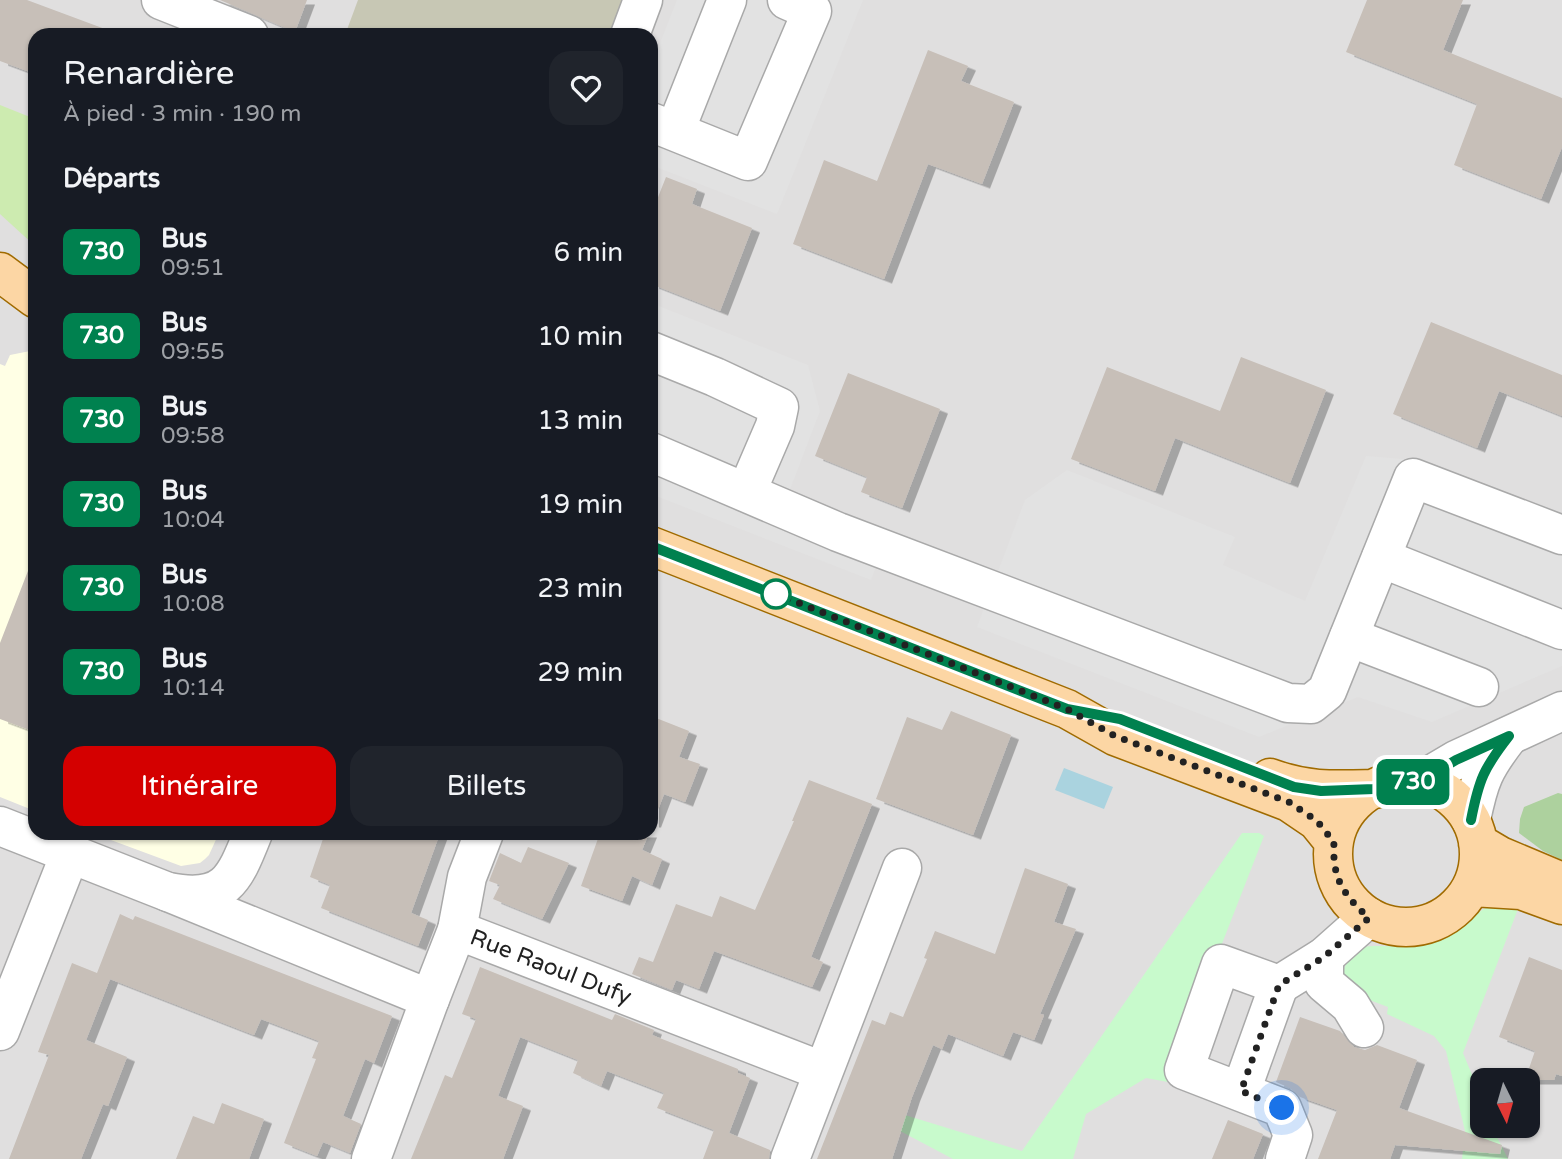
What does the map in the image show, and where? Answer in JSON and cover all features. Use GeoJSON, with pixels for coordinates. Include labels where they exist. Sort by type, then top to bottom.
{"type":"FeatureCollection","features":[{"type":"Feature","properties":{"kind":"main road"},"geometry":{"type":"LineString","coordinates":[[0,272],[28,293]]}},
{"type":"Feature","properties":{"kind":"main road"},"geometry":{"type":"LineString","coordinates":[[658,549],[1067,709],[1115,736],[1289,802],[1317,821],[1334,842]]}},
{"type":"Feature","properties":{"kind":"main road"},"geometry":{"type":"LineString","coordinates":[[1067,709],[1120,719],[1294,787],[1321,791],[1374,789]]}},
{"type":"Feature","properties":{"kind":"main road"},"geometry":{"type":"LineString","coordinates":[[1475,831],[1478,867],[1472,887],[1457,908],[1445,917],[1421,926],[1389,926],[1369,918],[1348,899],[1340,886],[1333,862],[1334,842],[1343,818],[1354,804],[1374,789],[1393,782],[1419,782],[1437,788],[1458,803],[1475,831],[1500,856],[1562,882]]}},
{"type":"Feature","properties":{"kind":"main road"},"geometry":{"type":"LineString","coordinates":[[1472,887],[1521,890],[1562,905]]}},
{"type":"Feature","properties":{"kind":"street"},"geometry":{"type":"LineString","coordinates":[[633,28],[643,0]]}},
{"type":"Feature","properties":{"kind":"street"},"geometry":{"type":"LineString","coordinates":[[727,0],[663,126],[748,161],[812,11],[787,0]]}},
{"type":"Feature","properties":{"kind":"street"},"geometry":{"type":"LineString","coordinates":[[182,4],[234,28]]}},
{"type":"Feature","properties":{"kind":"street"},"geometry":{"type":"LineString","coordinates":[[658,354],[779,407],[775,426],[747,491]]}},
{"type":"Feature","properties":{"kind":"street"},"geometry":{"type":"LineString","coordinates":[[658,455],[838,532],[1288,703],[1311,704],[1327,691],[1413,478],[1562,535]]}},
{"type":"Feature","properties":{"kind":"street"},"geometry":{"type":"LineString","coordinates":[[1381,558],[1562,630]]}},
{"type":"Feature","properties":{"kind":"street"},"geometry":{"type":"LineString","coordinates":[[1349,637],[1479,687]]}},
{"type":"Feature","properties":{"kind":"street"},"geometry":{"type":"LineString","coordinates":[[1419,782],[1456,760],[1562,711]]}},
{"type":"Feature","properties":{"kind":"street"},"geometry":{"type":"LineString","coordinates":[[1475,831],[1479,782],[1491,759],[1509,736]]}},
{"type":"Feature","properties":{"kind":"street"},"geometry":{"type":"LineString","coordinates":[[0,826],[28,837]]}},
{"type":"Feature","properties":{"kind":"street"},"geometry":{"type":"LineString","coordinates":[[35,840],[430,999]]}},
{"type":"Feature","properties":{"kind":"street"},"geometry":{"type":"LineString","coordinates":[[168,892],[202,895],[220,889],[241,864],[250,840]]}},
{"type":"Feature","properties":{"kind":"street"},"geometry":{"type":"LineString","coordinates":[[457,930],[467,877],[481,840]]}},
{"type":"Feature","properties":{"kind":"street"},"geometry":{"type":"LineString","coordinates":[[0,1031],[70,854]]}},
{"type":"Feature","properties":{"kind":"street"},"geometry":{"type":"LineString","coordinates":[[790,1159],[902,868]]}},
{"type":"Feature","properties":{"kind":"street"},"geometry":{"type":"LineString","coordinates":[[1241,1091],[1279,985],[1324,957],[1369,918]]}},
{"type":"Feature","properties":{"kind":"street","name":"Rue Raoul Dufy"},"geometry":{"type":"LineString","coordinates":[[370,1159],[457,930],[822,1071]]}},
{"type":"Feature","properties":{"kind":"street"},"geometry":{"type":"LineString","coordinates":[[1324,957],[1324,983],[1350,1004],[1364,1028]]}},
{"type":"Feature","properties":{"kind":"street"},"geometry":{"type":"LineString","coordinates":[[1279,985],[1221,964],[1184,1070],[1282,1108],[1293,1135],[1285,1159]]}},
{"type":"Feature","properties":{"kind":"shaded area"},"geometry":{"type":"Polygon","coordinates":[[[0,0],[1562,0],[1562,1159],[0,1159],[0,0]]]}},
{"type":"Feature","properties":{"kind":"shaded area"},"geometry":{"type":"Polygon","coordinates":[[[358,0],[624,0],[613,28],[348,28],[358,0]]]}},
{"type":"Feature","properties":{"kind":"shaded area"},"geometry":{"type":"Polygon","coordinates":[[[677,0],[863,0],[777,214],[658,168],[658,48],[677,0]]]}},
{"type":"Feature","properties":{"kind":"shaded area"},"geometry":{"type":"Polygon","coordinates":[[[658,306],[808,365],[820,411],[789,492],[888,535],[871,580],[658,497],[658,306]]]}},
{"type":"Feature","properties":{"kind":"shaded area"},"geometry":{"type":"Polygon","coordinates":[[[28,351],[28,808],[0,797],[0,364],[5,366],[10,355],[28,351]]]}},
{"type":"Feature","properties":{"kind":"shaded area"},"geometry":{"type":"Polygon","coordinates":[[[1366,456],[1414,460],[1562,518],[1562,666],[1432,722],[1358,697],[1259,737],[977,627],[1025,500],[1067,470],[1235,537],[1223,565],[1305,601],[1366,456]]]}},
{"type":"Feature","properties":{"kind":"shaded area"},"geometry":{"type":"Polygon","coordinates":[[[111,840],[216,840],[209,855],[200,863],[181,866],[111,840]]]}},
{"type":"Feature","properties":{"kind":"green space"},"geometry":{"type":"Polygon","coordinates":[[[0,105],[28,116],[28,240],[0,214],[0,105]]]}},
{"type":"Feature","properties":{"kind":"green space"},"geometry":{"type":"Polygon","coordinates":[[[1558,793],[1562,794],[1562,860],[1543,851],[1519,833],[1524,807],[1558,793]]]}},
{"type":"Feature","properties":{"kind":"green space"},"geometry":{"type":"Polygon","coordinates":[[[1242,833],[1259,833],[1264,836],[1168,1082],[1146,1078],[1086,1114],[1073,1159],[953,1159],[902,1132],[864,1117],[905,1115],[1022,1151],[1242,833]]]}},
{"type":"Feature","properties":{"kind":"green space"},"geometry":{"type":"Polygon","coordinates":[[[1490,906],[1518,909],[1463,1053],[1470,1070],[1470,1138],[1498,1138],[1508,1159],[1462,1159],[1465,1131],[1446,1051],[1434,1036],[1387,1014],[1388,1007],[1335,987],[1354,948],[1430,944],[1448,937],[1490,906]]]}},
{"type":"Feature","properties":{"kind":"water"},"geometry":{"type":"Polygon","coordinates":[[[1064,768],[1113,787],[1104,809],[1055,790],[1064,768]]]}},
{"type":"Feature","properties":{"kind":"building"},"geometry":{"type":"Polygon","coordinates":[[[0,0],[27,0],[102,28],[28,28],[28,71],[0,61],[0,0]]]}},
{"type":"Feature","properties":{"kind":"building"},"geometry":{"type":"Polygon","coordinates":[[[220,0],[307,0],[296,28],[286,28],[220,0]]]}},
{"type":"Feature","properties":{"kind":"building"},"geometry":{"type":"Polygon","coordinates":[[[1367,0],[1463,0],[1443,50],[1562,98],[1562,147],[1541,199],[1454,165],[1477,104],[1346,52],[1367,0]]]}},
{"type":"Feature","properties":{"kind":"building"},"geometry":{"type":"Polygon","coordinates":[[[928,50],[968,66],[961,81],[1014,102],[982,184],[928,164],[884,279],[793,244],[824,160],[877,181],[928,50]]]}},
{"type":"Feature","properties":{"kind":"building"},"geometry":{"type":"Polygon","coordinates":[[[666,177],[697,189],[692,204],[752,228],[720,311],[658,287],[658,197],[666,177]]]}},
{"type":"Feature","properties":{"kind":"building"},"geometry":{"type":"Polygon","coordinates":[[[1431,322],[1562,375],[1562,416],[1499,391],[1477,448],[1393,414],[1431,322]]]}},
{"type":"Feature","properties":{"kind":"building"},"geometry":{"type":"Polygon","coordinates":[[[1241,357],[1326,390],[1290,483],[1175,438],[1155,491],[1071,459],[1107,367],[1220,411],[1241,357]]]}},
{"type":"Feature","properties":{"kind":"building"},"geometry":{"type":"Polygon","coordinates":[[[848,373],[940,409],[902,508],[861,492],[867,477],[815,456],[848,373]]]}},
{"type":"Feature","properties":{"kind":"building"},"geometry":{"type":"Polygon","coordinates":[[[28,571],[28,729],[0,719],[0,643],[28,571]]]}},
{"type":"Feature","properties":{"kind":"building"},"geometry":{"type":"Polygon","coordinates":[[[951,711],[1011,735],[973,835],[876,799],[907,717],[942,730],[951,711]]]}},
{"type":"Feature","properties":{"kind":"building"},"geometry":{"type":"Polygon","coordinates":[[[658,719],[689,731],[679,757],[700,764],[685,802],[664,794],[658,810],[658,719]]]}},
{"type":"Feature","properties":{"kind":"building"},"geometry":{"type":"Polygon","coordinates":[[[809,780],[872,804],[811,957],[823,962],[812,987],[714,951],[699,989],[676,980],[672,990],[632,974],[639,957],[653,962],[676,904],[712,917],[720,896],[755,910],[809,780]]]}},
{"type":"Feature","properties":{"kind":"building"},"geometry":{"type":"Polygon","coordinates":[[[323,840],[437,840],[411,913],[428,920],[418,946],[321,908],[330,885],[310,877],[323,840]]]}},
{"type":"Feature","properties":{"kind":"building"},"geometry":{"type":"Polygon","coordinates":[[[597,840],[646,840],[642,850],[662,859],[652,885],[632,876],[622,901],[581,886],[597,840]]]}},
{"type":"Feature","properties":{"kind":"building"},"geometry":{"type":"Polygon","coordinates":[[[528,847],[569,863],[542,919],[493,899],[500,885],[489,881],[500,853],[521,863],[528,847]]]}},
{"type":"Feature","properties":{"kind":"building"},"geometry":{"type":"Polygon","coordinates":[[[1025,868],[1068,884],[1054,922],[1076,929],[1040,1014],[1044,1015],[1034,1040],[1013,1032],[1003,1056],[948,1034],[942,1049],[933,1045],[912,1097],[892,1159],[817,1159],[872,1020],[885,1025],[890,1012],[903,1017],[927,959],[924,958],[935,931],[995,954],[1025,868]]]}},
{"type":"Feature","properties":{"kind":"building"},"geometry":{"type":"Polygon","coordinates":[[[120,914],[133,920],[135,916],[392,1016],[374,1063],[365,1059],[343,1116],[361,1124],[350,1153],[323,1142],[317,1156],[284,1143],[316,1059],[312,1058],[319,1041],[261,1019],[254,1035],[110,979],[86,1040],[127,1057],[108,1106],[103,1104],[81,1159],[9,1159],[49,1055],[38,1052],[72,963],[97,973],[120,914]]]}},
{"type":"Feature","properties":{"kind":"building"},"geometry":{"type":"Polygon","coordinates":[[[1529,957],[1562,970],[1562,1076],[1556,1074],[1554,1080],[1540,1080],[1540,1068],[1529,1068],[1535,1051],[1499,1037],[1529,957]]]}},
{"type":"Feature","properties":{"kind":"building"},"geometry":{"type":"Polygon","coordinates":[[[480,967],[612,1020],[615,1014],[654,1030],[652,1035],[738,1069],[738,1073],[750,1078],[729,1133],[770,1150],[769,1159],[703,1159],[714,1130],[657,1108],[664,1093],[607,1071],[601,1086],[573,1073],[578,1060],[520,1037],[498,1096],[523,1106],[503,1159],[411,1159],[445,1075],[452,1078],[476,1019],[462,1014],[480,967]]]}},
{"type":"Feature","properties":{"kind":"building"},"geometry":{"type":"Polygon","coordinates":[[[1300,1017],[1340,1031],[1354,1047],[1365,1050],[1377,1045],[1417,1060],[1399,1108],[1470,1134],[1470,1138],[1483,1138],[1502,1145],[1500,1154],[1395,1145],[1390,1159],[1318,1159],[1337,1110],[1300,1097],[1290,1088],[1276,1082],[1300,1017]]]}},
{"type":"Feature","properties":{"kind":"building"},"geometry":{"type":"Polygon","coordinates":[[[222,1103],[264,1119],[249,1159],[176,1159],[193,1116],[214,1124],[222,1103]]]}},
{"type":"Feature","properties":{"kind":"building"},"geometry":{"type":"Polygon","coordinates":[[[1228,1120],[1263,1134],[1253,1159],[1212,1159],[1228,1120]]]}},
{"type":"Feature","properties":{"kind":"bus line","name":"730"},"geometry":{"type":"LineString","coordinates":[[658,549],[1067,709],[1120,719],[1294,787],[1321,791],[1374,789],[1393,782],[1419,782],[1456,760],[1509,736],[1491,759],[1479,782],[1471,820]]}},
{"type":"Feature","properties":{"kind":"route"},"geometry":{"type":"LineString","coordinates":[[776,594],[1067,709],[1115,736],[1289,802],[1317,821],[1334,842],[1333,862],[1340,886],[1348,899],[1369,918],[1324,957],[1279,985],[1241,1091],[1282,1108]]}}]}
